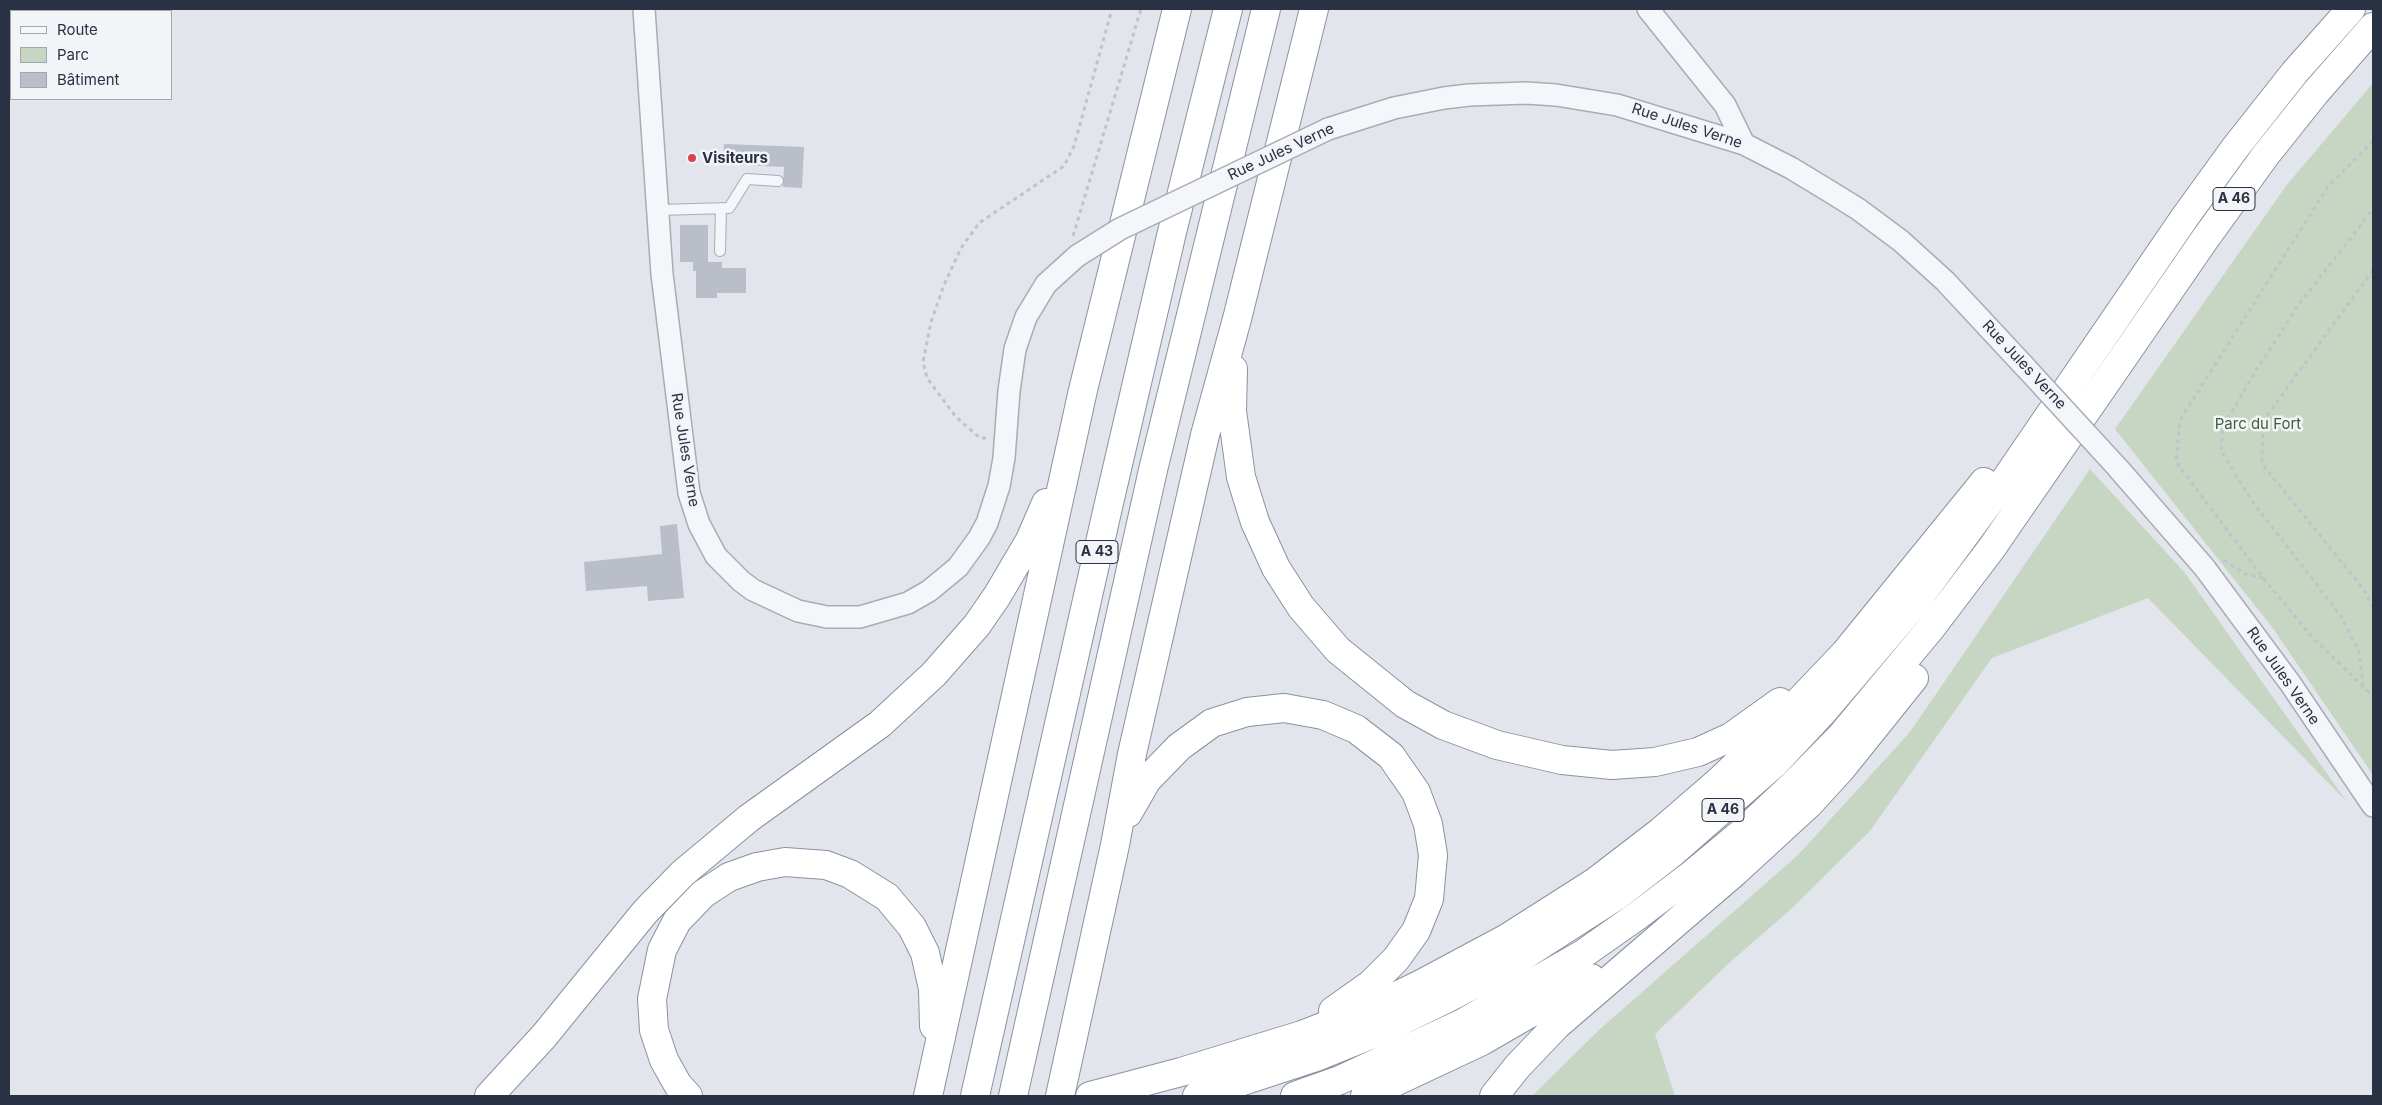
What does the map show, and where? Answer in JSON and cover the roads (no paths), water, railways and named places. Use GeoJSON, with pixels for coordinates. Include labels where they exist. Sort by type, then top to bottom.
{"type":"FeatureCollection","features":[{"type":"Feature","properties":{"kind":"highway"},"geometry":{"type":"LineString","coordinates":[[929,1091],[1083,390],[1176,9]]}},
{"type":"Feature","properties":{"kind":"highway","name":"A 43"},"geometry":{"type":"LineString","coordinates":[[974,1096],[1103,525],[1172,232],[1228,9]]}},
{"type":"Feature","properties":{"kind":"highway","name":"A 43"},"geometry":{"type":"LineString","coordinates":[[1013,1096],[1151,480],[1266,9]]}},
{"type":"Feature","properties":{"kind":"highway"},"geometry":{"type":"LineString","coordinates":[[1062,1091],[1115,845],[1132,754],[1204,435],[1237,319],[1314,9]]}},
{"type":"Feature","properties":{"kind":"highway","name":"A 46"},"geometry":{"type":"LineString","coordinates":[[1197,1096],[1316,1056],[1380,1030],[1442,1001],[1502,969],[1618,895],[1671,854],[1775,763],[1868,660],[1912,607],[1985,509],[2235,148],[2295,72],[2351,9]]}},
{"type":"Feature","properties":{"kind":"highway","name":"A 46"},"geometry":{"type":"LineString","coordinates":[[1295,1096],[1400,1054],[1463,1024],[1583,954],[1637,916],[1744,831],[1794,785],[1888,682],[1991,549],[2205,239],[2316,92],[2373,27]]}},
{"type":"Feature","properties":{"kind":"highway"},"geometry":{"type":"LineString","coordinates":[[1237,319],[1232,392],[1234,432],[1247,499],[1264,544],[1276,568],[1301,607],[1338,650],[1379,685],[1425,715],[1468,735],[1545,757],[1612,765],[1655,762],[1698,752],[1731,737],[1765,714],[1845,653]]}},
{"type":"Feature","properties":{"kind":"highway"},"geometry":{"type":"LineString","coordinates":[[1090,1096],[1182,1072],[1334,1024],[1421,984],[1507,938],[1595,882],[1660,832],[1719,781],[1845,653],[2101,340]]}},
{"type":"Feature","properties":{"kind":"highway"},"geometry":{"type":"LineString","coordinates":[[489,1096],[538,1043],[645,912],[683,873],[749,818],[880,724],[928,680],[956,650],[997,596],[1030,540],[1043,512],[1083,390]]}},
{"type":"Feature","properties":{"kind":"highway"},"geometry":{"type":"LineString","coordinates":[[1494,1096],[1517,1067],[1557,1025],[1735,872],[1809,804],[1841,769],[1912,682],[1948,633],[2050,464]]}},
{"type":"Feature","properties":{"kind":"highway"},"geometry":{"type":"LineString","coordinates":[[1115,845],[1135,798],[1161,763],[1201,730],[1238,714],[1284,708],[1323,715],[1356,729],[1380,746],[1401,767],[1424,810],[1433,855],[1429,899],[1416,932],[1406,948],[1387,969],[1353,998],[1319,1019],[1264,1046]]}},
{"type":"Feature","properties":{"kind":"highway"},"geometry":{"type":"LineString","coordinates":[[688,1096],[664,1060],[654,1030],[652,999],[662,950],[677,921],[690,906],[715,885],[742,872],[786,862],[813,863],[850,874],[887,897],[912,927],[929,963],[933,989],[934,1025],[929,1091]]}},
{"type":"Feature","properties":{"kind":"highway"},"geometry":{"type":"LineString","coordinates":[[1365,1096],[1482,1041],[1561,997],[1650,938],[1735,872]]}},
{"type":"Feature","properties":{"kind":"street","name":"Rue Jules Verne"},"geometry":{"type":"LineString","coordinates":[[644,9],[668,333],[689,493],[699,524],[716,556],[753,590],[798,611],[843,618],[883,612],[919,598],[958,567],[979,538],[987,523],[999,486],[1006,440],[1015,349],[1026,317],[1046,284],[1073,259],[1120,229],[1328,129],[1394,108],[1444,98],[1526,93],[1563,96],[1617,105],[1744,144],[1791,168],[1836,195],[1901,241],[1944,280],[2028,369],[2117,466],[2204,567],[2290,683],[2373,806]]}},
{"type":"Feature","properties":{"kind":"street"},"geometry":{"type":"LineString","coordinates":[[1648,9],[1725,105],[1744,144]]}},
{"type":"Feature","properties":{"kind":"lane"},"geometry":{"type":"LineString","coordinates":[[658,210],[729,208],[747,179],[778,180]]}},
{"type":"Feature","properties":{"kind":"lane"},"geometry":{"type":"LineString","coordinates":[[720,251],[721,208]]}},
{"type":"Feature","properties":{"kind":"place","name":"Visiteurs"},"geometry":{"type":"Point","coordinates":[692,158]}},
{"type":"Feature","properties":{"kind":"park label","name":"Parc du Fort"},"geometry":{"type":"Point","coordinates":[2258,424]}}]}
